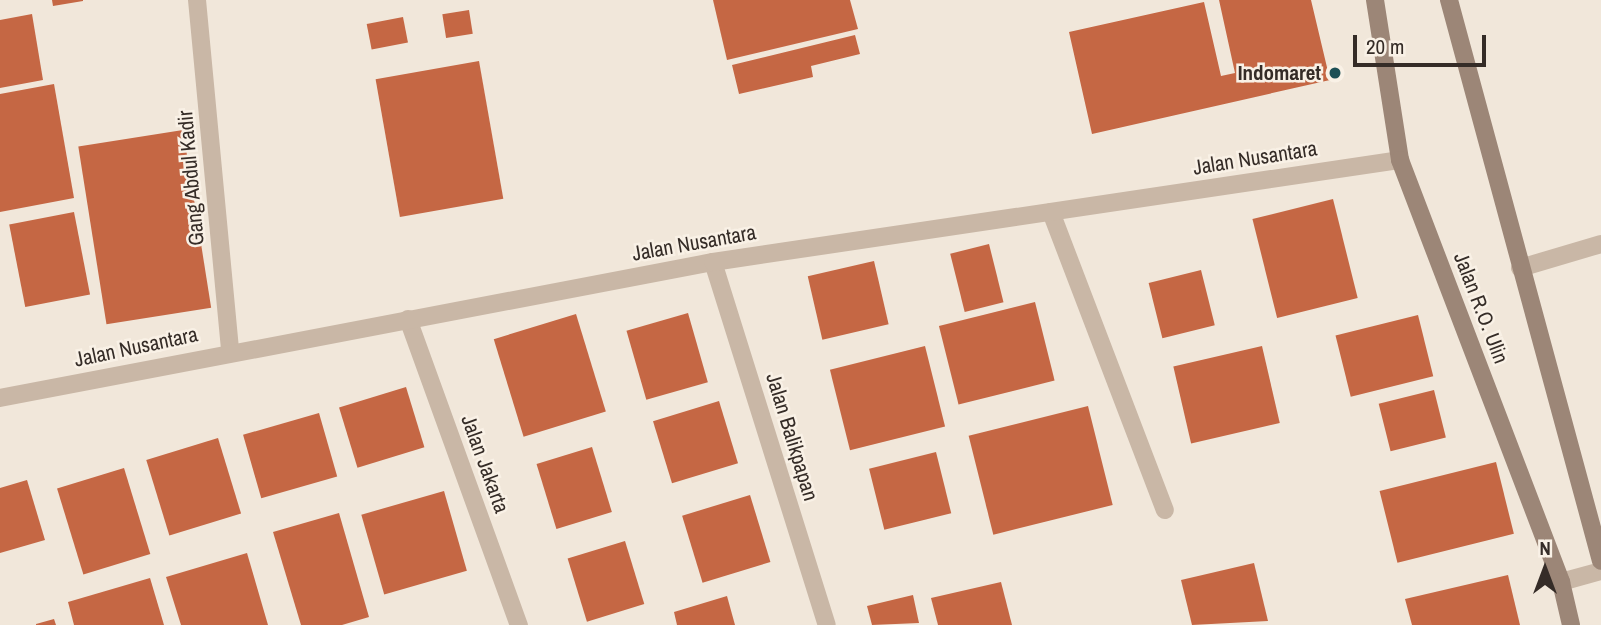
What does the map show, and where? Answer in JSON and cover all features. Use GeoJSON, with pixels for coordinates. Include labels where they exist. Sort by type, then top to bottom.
{"type":"FeatureCollection","features":[{"type":"Feature","properties":{"kind":"main road","name":"Jalan R.O. Ulin"},"geometry":{"type":"LineString","coordinates":[[1376,0],[1400,160],[1561,582],[1572,625]]}},
{"type":"Feature","properties":{"kind":"main road","name":"Jalan R.O. Ulin"},"geometry":{"type":"LineString","coordinates":[[1449,0],[1601,561]]}},
{"type":"Feature","properties":{"kind":"street","name":"Gang Abdul Kadir"},"geometry":{"type":"LineString","coordinates":[[197,0],[230,351]]}},
{"type":"Feature","properties":{"kind":"street","name":"Jalan Nusantara"},"geometry":{"type":"LineString","coordinates":[[0,398],[230,351],[713,262],[1400,160]]}},
{"type":"Feature","properties":{"kind":"street"},"geometry":{"type":"LineString","coordinates":[[1051,212],[1165,510]]}},
{"type":"Feature","properties":{"kind":"street"},"geometry":{"type":"LineString","coordinates":[[1520,268],[1601,244]]}},
{"type":"Feature","properties":{"kind":"street","name":"Jalan Balikpapan"},"geometry":{"type":"LineString","coordinates":[[713,262],[827,625]]}},
{"type":"Feature","properties":{"kind":"street","name":"Jalan Jakarta"},"geometry":{"type":"LineString","coordinates":[[408,318],[516,624]]}},
{"type":"Feature","properties":{"kind":"street"},"geometry":{"type":"LineString","coordinates":[[1561,582],[1601,570]]}},
{"type":"Feature","properties":{"kind":"building"},"geometry":{"type":"Polygon","coordinates":[[[52,0],[83,0],[83,1],[53,6],[52,0]]]}},
{"type":"Feature","properties":{"kind":"building"},"geometry":{"type":"Polygon","coordinates":[[[713,0],[850,0],[858,29],[727,60],[713,0]]]}},
{"type":"Feature","properties":{"kind":"building"},"geometry":{"type":"Polygon","coordinates":[[[1219,0],[1311,0],[1330,80],[1092,134],[1069,32],[1204,2],[1221,76],[1235,73],[1219,0]]]}},
{"type":"Feature","properties":{"kind":"building"},"geometry":{"type":"Polygon","coordinates":[[[469,10],[473,34],[446,38],[442,14],[469,10]]]}},
{"type":"Feature","properties":{"kind":"building"},"geometry":{"type":"Polygon","coordinates":[[[32,14],[43,80],[0,88],[0,20],[32,14]]]}},
{"type":"Feature","properties":{"kind":"building"},"geometry":{"type":"Polygon","coordinates":[[[403,17],[408,43],[372,50],[367,24],[403,17]]]}},
{"type":"Feature","properties":{"kind":"building"},"geometry":{"type":"Polygon","coordinates":[[[855,35],[860,54],[811,66],[813,77],[739,94],[732,65],[855,35]]]}},
{"type":"Feature","properties":{"kind":"building"},"geometry":{"type":"Polygon","coordinates":[[[479,61],[503,199],[400,217],[376,79],[479,61]]]}},
{"type":"Feature","properties":{"kind":"building"},"geometry":{"type":"Polygon","coordinates":[[[54,84],[74,198],[0,212],[0,94],[54,84]]]}},
{"type":"Feature","properties":{"kind":"building"},"geometry":{"type":"Polygon","coordinates":[[[183,130],[211,308],[106,324],[78,147],[183,130]]]}},
{"type":"Feature","properties":{"kind":"building"},"geometry":{"type":"Polygon","coordinates":[[[1333,199],[1358,298],[1277,318],[1252,219],[1333,199]]]}},
{"type":"Feature","properties":{"kind":"building"},"geometry":{"type":"Polygon","coordinates":[[[74,212],[90,294],[25,307],[9,225],[74,212]]]}},
{"type":"Feature","properties":{"kind":"building"},"geometry":{"type":"Polygon","coordinates":[[[989,244],[1004,302],[965,312],[950,254],[989,244]]]}},
{"type":"Feature","properties":{"kind":"building"},"geometry":{"type":"Polygon","coordinates":[[[874,261],[889,324],[822,340],[808,276],[874,261]]]}},
{"type":"Feature","properties":{"kind":"building"},"geometry":{"type":"Polygon","coordinates":[[[1201,270],[1215,325],[1162,338],[1149,283],[1201,270]]]}},
{"type":"Feature","properties":{"kind":"building"},"geometry":{"type":"Polygon","coordinates":[[[1035,302],[1055,381],[959,405],[939,326],[1035,302]]]}},
{"type":"Feature","properties":{"kind":"building"},"geometry":{"type":"Polygon","coordinates":[[[688,313],[708,382],[646,400],[626,331],[688,313]]]}},
{"type":"Feature","properties":{"kind":"building"},"geometry":{"type":"Polygon","coordinates":[[[576,314],[606,412],[524,437],[494,339],[576,314]]]}},
{"type":"Feature","properties":{"kind":"building"},"geometry":{"type":"Polygon","coordinates":[[[1418,315],[1433,376],[1351,397],[1336,336],[1418,315]]]}},
{"type":"Feature","properties":{"kind":"building"},"geometry":{"type":"Polygon","coordinates":[[[925,346],[945,427],[850,450],[830,370],[925,346]]]}},
{"type":"Feature","properties":{"kind":"building"},"geometry":{"type":"Polygon","coordinates":[[[1262,346],[1280,423],[1191,443],[1173,366],[1262,346]]]}},
{"type":"Feature","properties":{"kind":"building"},"geometry":{"type":"Polygon","coordinates":[[[406,387],[424,447],[357,468],[339,407],[406,387]]]}},
{"type":"Feature","properties":{"kind":"building"},"geometry":{"type":"Polygon","coordinates":[[[1434,390],[1446,438],[1391,451],[1379,404],[1434,390]]]}},
{"type":"Feature","properties":{"kind":"building"},"geometry":{"type":"Polygon","coordinates":[[[719,401],[738,463],[672,483],[653,421],[719,401]]]}},
{"type":"Feature","properties":{"kind":"building"},"geometry":{"type":"Polygon","coordinates":[[[1088,406],[1113,505],[993,535],[969,436],[1088,406]]]}},
{"type":"Feature","properties":{"kind":"building"},"geometry":{"type":"Polygon","coordinates":[[[319,413],[337,476],[261,498],[243,435],[319,413]]]}},
{"type":"Feature","properties":{"kind":"building"},"geometry":{"type":"Polygon","coordinates":[[[218,438],[241,514],[169,535],[146,460],[218,438]]]}},
{"type":"Feature","properties":{"kind":"building"},"geometry":{"type":"Polygon","coordinates":[[[592,447],[612,512],[556,529],[537,464],[592,447]]]}},
{"type":"Feature","properties":{"kind":"building"},"geometry":{"type":"Polygon","coordinates":[[[936,452],[951,513],[884,530],[869,469],[936,452]]]}},
{"type":"Feature","properties":{"kind":"building"},"geometry":{"type":"Polygon","coordinates":[[[1496,462],[1514,534],[1397,563],[1380,491],[1496,462]]]}},
{"type":"Feature","properties":{"kind":"building"},"geometry":{"type":"Polygon","coordinates":[[[124,468],[150,554],[83,575],[57,488],[124,468]]]}},
{"type":"Feature","properties":{"kind":"building"},"geometry":{"type":"Polygon","coordinates":[[[27,480],[45,540],[0,553],[0,488],[27,480]]]}},
{"type":"Feature","properties":{"kind":"building"},"geometry":{"type":"Polygon","coordinates":[[[444,491],[467,571],[384,594],[361,515],[444,491]]]}},
{"type":"Feature","properties":{"kind":"building"},"geometry":{"type":"Polygon","coordinates":[[[750,495],[770,562],[703,583],[682,516],[750,495]]]}},
{"type":"Feature","properties":{"kind":"building"},"geometry":{"type":"Polygon","coordinates":[[[339,513],[369,617],[342,625],[301,625],[273,532],[339,513]]]}},
{"type":"Feature","properties":{"kind":"building"},"geometry":{"type":"Polygon","coordinates":[[[625,541],[644,604],[587,622],[568,559],[625,541]]]}},
{"type":"Feature","properties":{"kind":"building"},"geometry":{"type":"Polygon","coordinates":[[[247,553],[268,625],[181,625],[166,577],[247,553]]]}},
{"type":"Feature","properties":{"kind":"building"},"geometry":{"type":"Polygon","coordinates":[[[1254,563],[1268,621],[1192,625],[1181,580],[1254,563]]]}},
{"type":"Feature","properties":{"kind":"building"},"geometry":{"type":"Polygon","coordinates":[[[1508,575],[1520,625],[1412,625],[1405,599],[1508,575]]]}},
{"type":"Feature","properties":{"kind":"building"},"geometry":{"type":"Polygon","coordinates":[[[150,578],[164,625],[74,625],[68,602],[150,578]]]}},
{"type":"Feature","properties":{"kind":"building"},"geometry":{"type":"Polygon","coordinates":[[[1001,582],[1012,625],[938,625],[931,598],[1001,582]]]}},
{"type":"Feature","properties":{"kind":"building"},"geometry":{"type":"Polygon","coordinates":[[[913,595],[919,623],[872,625],[867,606],[913,595]]]}},
{"type":"Feature","properties":{"kind":"building"},"geometry":{"type":"Polygon","coordinates":[[[727,596],[735,625],[677,625],[674,612],[727,596]]]}},
{"type":"Feature","properties":{"kind":"building"},"geometry":{"type":"Polygon","coordinates":[[[54,619],[56,625],[36,625],[36,624],[54,619]]]}},
{"type":"Feature","properties":{"kind":"place","name":"Indomaret"},"geometry":{"type":"Point","coordinates":[1335,73]}}]}
